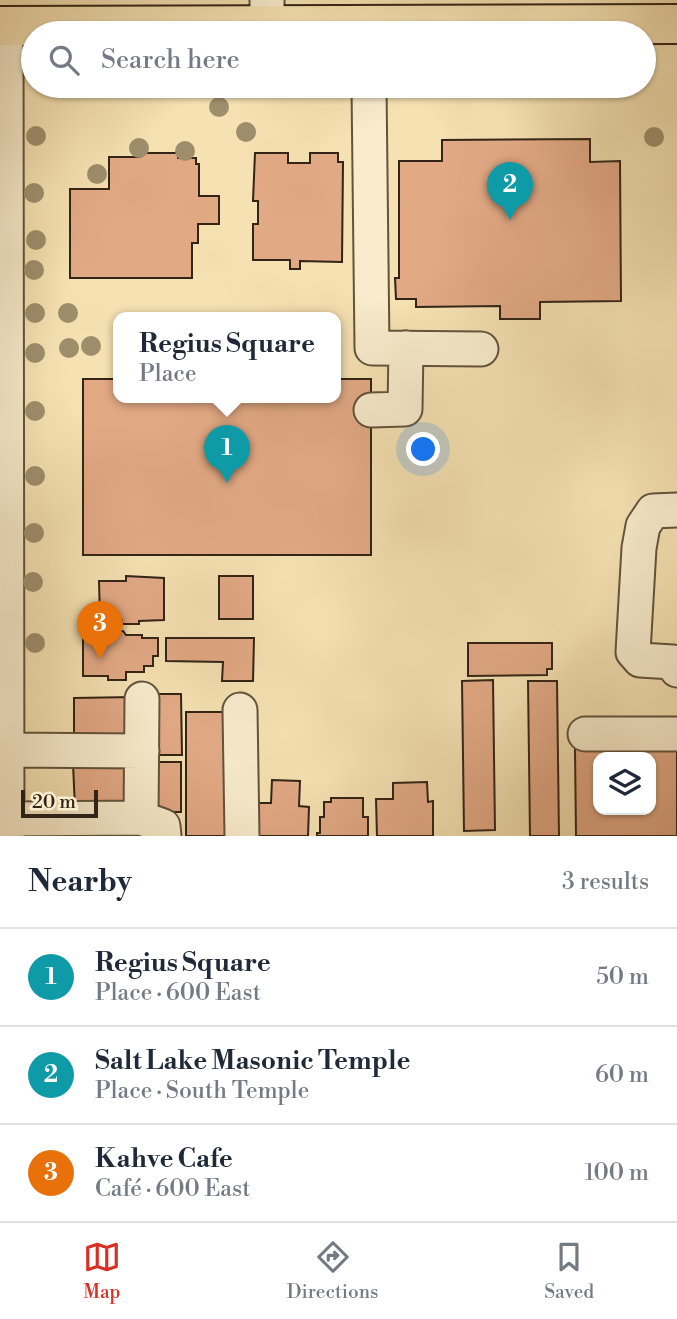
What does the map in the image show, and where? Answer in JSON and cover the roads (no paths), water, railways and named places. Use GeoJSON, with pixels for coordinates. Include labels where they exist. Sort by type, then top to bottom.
{"type":"FeatureCollection","features":[{"type":"Feature","properties":{"kind":"main road"},"geometry":{"type":"LineString","coordinates":[[439,21],[516,12],[648,21]]}},
{"type":"Feature","properties":{"kind":"main road"},"geometry":{"type":"LineString","coordinates":[[105,21],[267,13],[318,21]]}},
{"type":"Feature","properties":{"kind":"main road"},"geometry":{"type":"LineString","coordinates":[[656,22],[677,23]]}},
{"type":"Feature","properties":{"kind":"main road"},"geometry":{"type":"LineString","coordinates":[[3,26],[21,25]]}},
{"type":"Feature","properties":{"kind":"street"},"geometry":{"type":"LineString","coordinates":[[3,26],[4,653],[7,827],[152,827],[142,751],[142,699]]}},
{"type":"Feature","properties":{"kind":"street"},"geometry":{"type":"LineString","coordinates":[[369,98],[372,348],[481,349]]}},
{"type":"Feature","properties":{"kind":"street"},"geometry":{"type":"LineString","coordinates":[[371,410],[405,409],[406,348]]}},
{"type":"Feature","properties":{"kind":"street"},"geometry":{"type":"LineString","coordinates":[[677,510],[653,511],[643,526],[639,548],[634,652],[640,660],[673,662],[677,670]]}},
{"type":"Feature","properties":{"kind":"street"},"geometry":{"type":"LineString","coordinates":[[240,710],[242,836]]}},
{"type":"Feature","properties":{"kind":"street"},"geometry":{"type":"LineString","coordinates":[[585,734],[677,734]]}},
{"type":"Feature","properties":{"kind":"street"},"geometry":{"type":"LineString","coordinates":[[7,750],[142,751]]}},
{"type":"Feature","properties":{"kind":"place","name":"Salt Lake Masonic Temple"},"geometry":{"type":"Point","coordinates":[510,220]}},
{"type":"Feature","properties":{"kind":"place","name":"Regius Square"},"geometry":{"type":"Point","coordinates":[227,483]}},
{"type":"Feature","properties":{"kind":"place","name":"Kahve Cafe"},"geometry":{"type":"Point","coordinates":[100,659]}}]}
